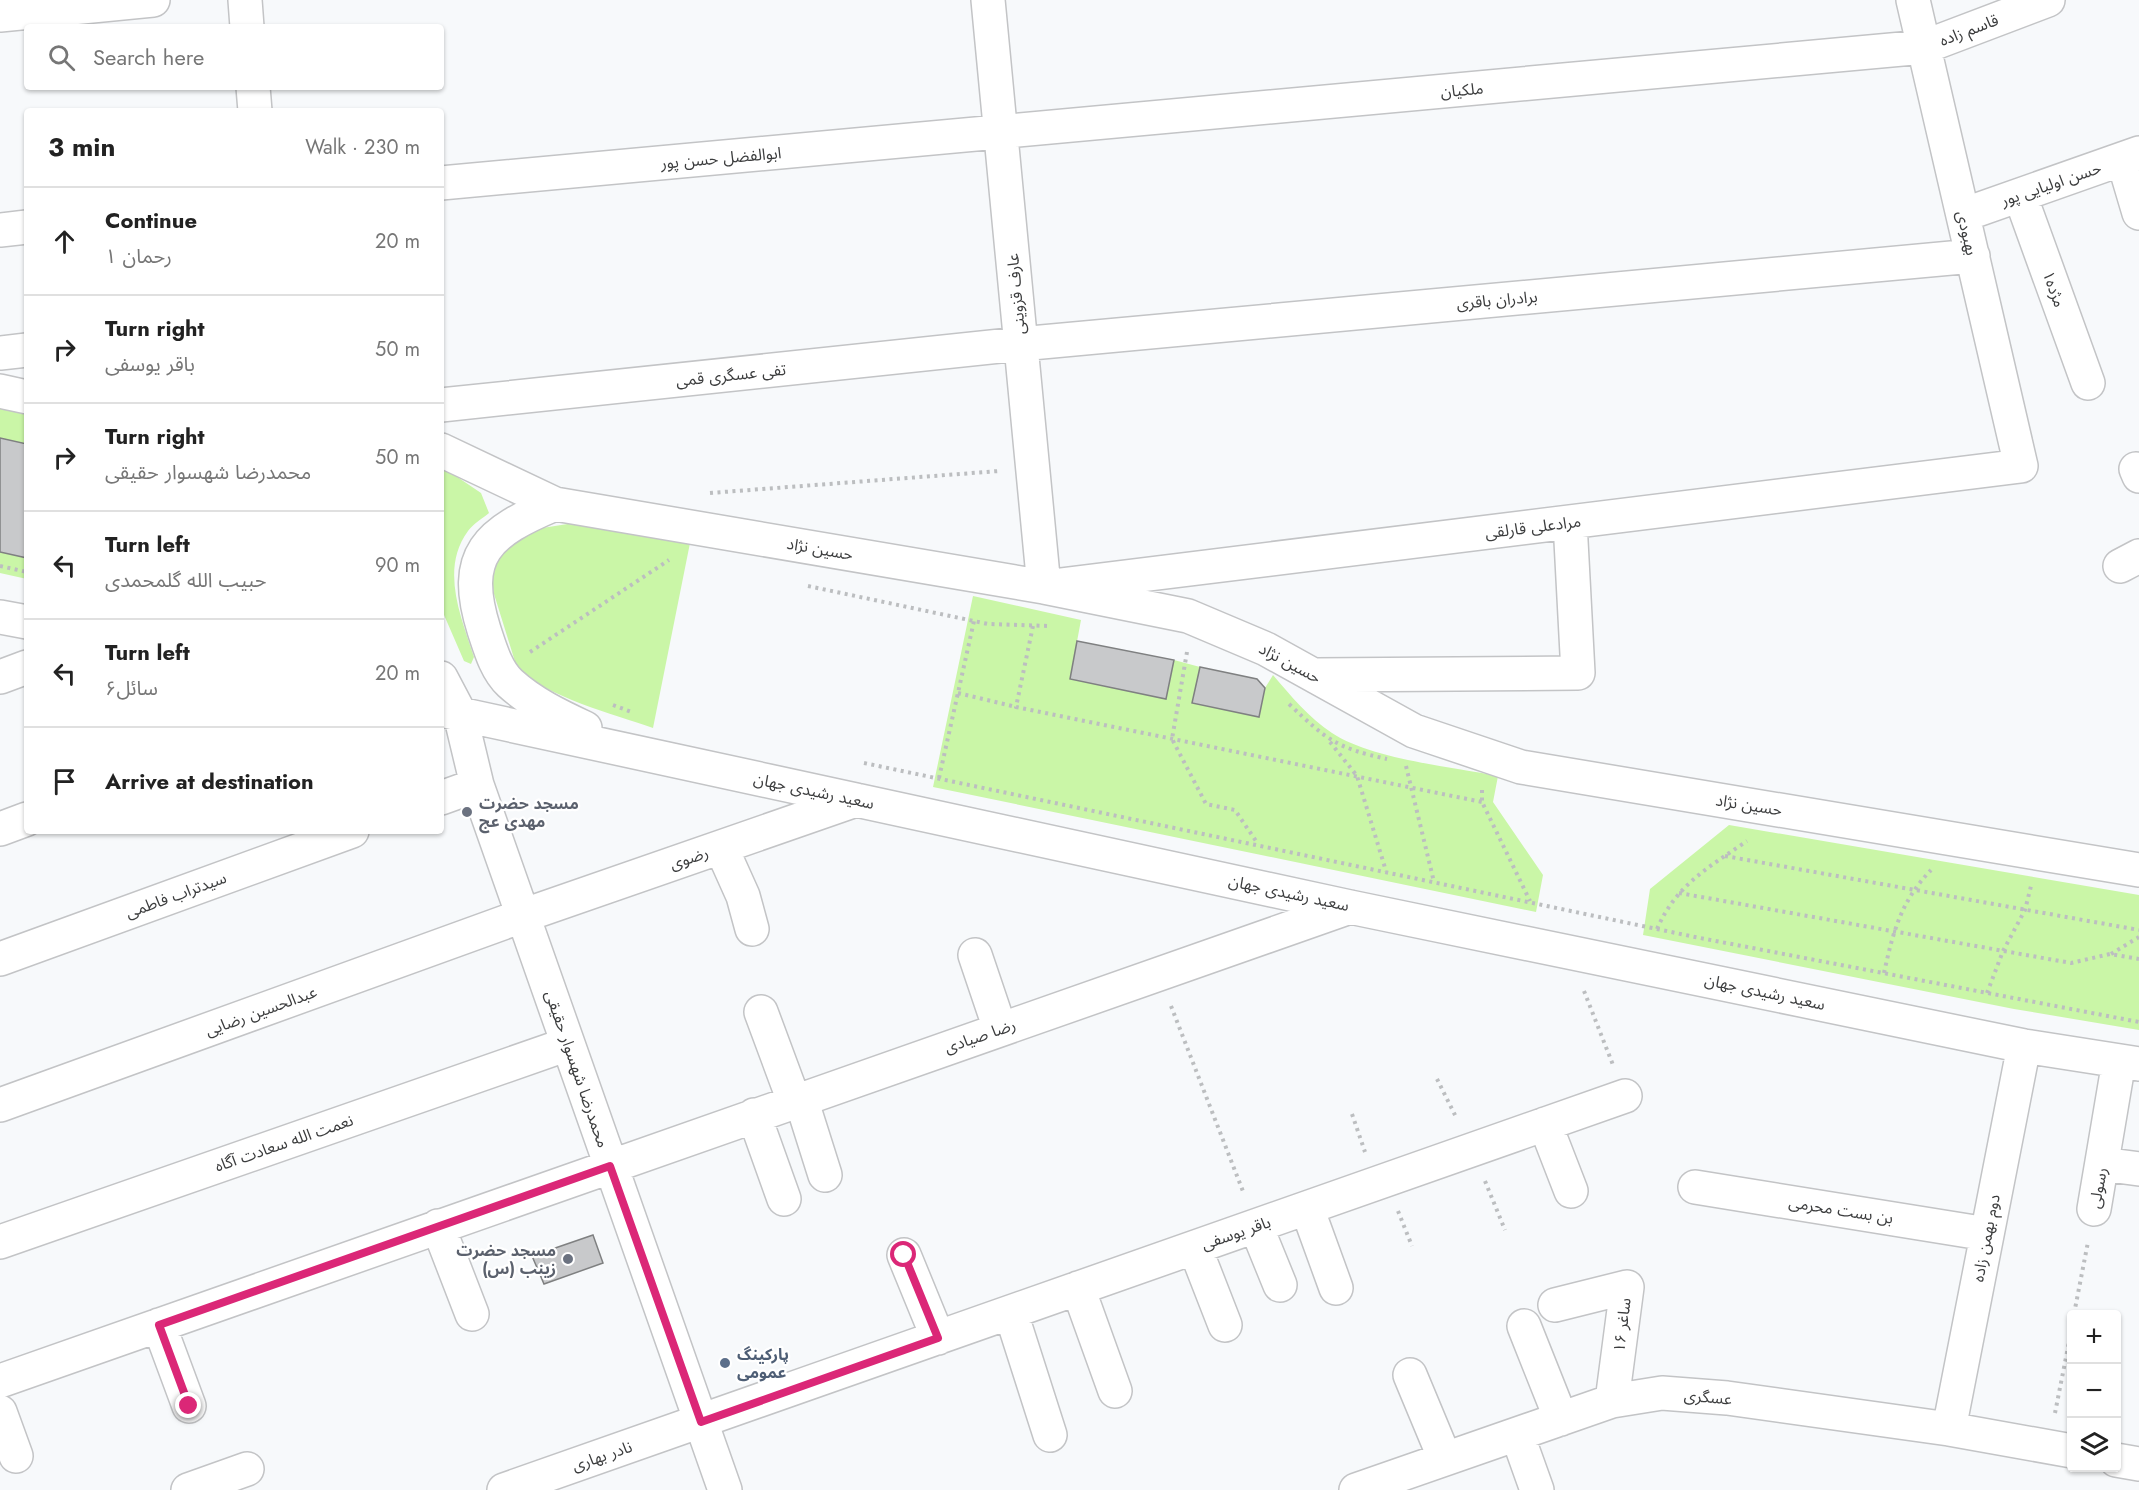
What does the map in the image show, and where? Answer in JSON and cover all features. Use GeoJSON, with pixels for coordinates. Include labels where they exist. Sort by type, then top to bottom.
{"type":"FeatureCollection","features":[{"type":"Feature","properties":{"kind":"street"},"geometry":{"type":"LineString","coordinates":[[0,15],[153,0]]}},
{"type":"Feature","properties":{"kind":"street"},"geometry":{"type":"LineString","coordinates":[[245,0],[248,24]]}},
{"type":"Feature","properties":{"kind":"street","name":"عارف قزوینی"},"geometry":{"type":"LineString","coordinates":[[988,0],[1044,587]]}},
{"type":"Feature","properties":{"kind":"street","name":"بهبودی"},"geometry":{"type":"LineString","coordinates":[[1913,0],[2022,466]]}},
{"type":"Feature","properties":{"kind":"street","name":"قاسم زاده"},"geometry":{"type":"LineString","coordinates":[[1924,47],[2048,0]]}},
{"type":"Feature","properties":{"kind":"street","name":"ملکیان"},"geometry":{"type":"LineString","coordinates":[[1000,132],[1924,47]]}},
{"type":"Feature","properties":{"kind":"street"},"geometry":{"type":"LineString","coordinates":[[253,90],[255,108]]}},
{"type":"Feature","properties":{"kind":"street","name":"ابوالفضل حسن پور"},"geometry":{"type":"LineString","coordinates":[[444,183],[1000,132]]}},
{"type":"Feature","properties":{"kind":"street"},"geometry":{"type":"LineString","coordinates":[[2131,156],[2139,213]]}},
{"type":"Feature","properties":{"kind":"street","name":"حسن اولیایی پور"},"geometry":{"type":"LineString","coordinates":[[1963,215],[2131,156]]}},
{"type":"Feature","properties":{"kind":"street","name":"مژده۱"},"geometry":{"type":"LineString","coordinates":[[2019,195],[2088,383]]}},
{"type":"Feature","properties":{"kind":"street"},"geometry":{"type":"LineString","coordinates":[[0,230],[24,227]]}},
{"type":"Feature","properties":{"kind":"street","name":"برادران باقری"},"geometry":{"type":"LineString","coordinates":[[1020,344],[1973,256]]}},
{"type":"Feature","properties":{"kind":"street","name":"تفی عسگری قمی"},"geometry":{"type":"LineString","coordinates":[[444,405],[1020,344]]}},
{"type":"Feature","properties":{"kind":"street"},"geometry":{"type":"LineString","coordinates":[[0,353],[24,350]]}},
{"type":"Feature","properties":{"kind":"street"},"geometry":{"type":"LineString","coordinates":[[0,391],[24,396]]}},
{"type":"Feature","properties":{"kind":"street","name":"حسین نژاد"},"geometry":{"type":"LineString","coordinates":[[444,451],[555,504],[1044,587],[1188,616],[1266,649],[1414,731],[1521,767],[2139,870]]}},
{"type":"Feature","properties":{"kind":"street","name":"مرادعلی قارلقی"},"geometry":{"type":"LineString","coordinates":[[1044,587],[2022,466]]}},
{"type":"Feature","properties":{"kind":"street"},"geometry":{"type":"LineString","coordinates":[[555,504],[519,519],[491,540],[476,567],[474,588],[490,652],[509,682],[545,708],[630,750]]}},
{"type":"Feature","properties":{"kind":"street"},"geometry":{"type":"LineString","coordinates":[[1314,675],[1578,673],[1570,522]]}},
{"type":"Feature","properties":{"kind":"street"},"geometry":{"type":"LineString","coordinates":[[0,617],[24,621]]}},
{"type":"Feature","properties":{"kind":"street"},"geometry":{"type":"LineString","coordinates":[[0,676],[24,668]]}},
{"type":"Feature","properties":{"kind":"street","name":"محمدرضا شهسوار حقیقی"},"geometry":{"type":"LineString","coordinates":[[444,689],[450,712],[725,1490]]}},
{"type":"Feature","properties":{"kind":"street","name":"سعید رشیدی جهان"},"geometry":{"type":"LineString","coordinates":[[450,712],[1350,907],[2024,1046],[2129,1062]]}},
{"type":"Feature","properties":{"kind":"street"},"geometry":{"type":"LineString","coordinates":[[444,797],[477,785]]}},
{"type":"Feature","properties":{"kind":"street","name":"رضوی"},"geometry":{"type":"LineString","coordinates":[[522,916],[856,800]]}},
{"type":"Feature","properties":{"kind":"street"},"geometry":{"type":"LineString","coordinates":[[0,829],[24,820]]}},
{"type":"Feature","properties":{"kind":"street","name":"سیدتراب فاطمی"},"geometry":{"type":"LineString","coordinates":[[0,959],[343,834]]}},
{"type":"Feature","properties":{"kind":"street"},"geometry":{"type":"LineString","coordinates":[[720,847],[743,896],[752,929]]}},
{"type":"Feature","properties":{"kind":"street","name":"رضا صیادی"},"geometry":{"type":"LineString","coordinates":[[0,1382],[1350,907]]}},
{"type":"Feature","properties":{"kind":"street","name":"عبدالحسین رضایی"},"geometry":{"type":"LineString","coordinates":[[0,1106],[522,916]]}},
{"type":"Feature","properties":{"kind":"street"},"geometry":{"type":"LineString","coordinates":[[975,955],[1000,1029]]}},
{"type":"Feature","properties":{"kind":"street"},"geometry":{"type":"LineString","coordinates":[[761,1012],[825,1175]]}},
{"type":"Feature","properties":{"kind":"street","name":"نعمت الله سعادت آگاه"},"geometry":{"type":"LineString","coordinates":[[0,1242],[568,1044]]}},
{"type":"Feature","properties":{"kind":"street","name":"دوم بهمن زاده"},"geometry":{"type":"LineString","coordinates":[[1949,1430],[2024,1046]]}},
{"type":"Feature","properties":{"kind":"street","name":"رسولی"},"geometry":{"type":"LineString","coordinates":[[2094,1209],[2102,1164],[2129,1062]]}},
{"type":"Feature","properties":{"kind":"street","name":"باقر یوسفی"},"geometry":{"type":"LineString","coordinates":[[701,1422],[1625,1096]]}},
{"type":"Feature","properties":{"kind":"street"},"geometry":{"type":"LineString","coordinates":[[754,1115],[784,1199]]}},
{"type":"Feature","properties":{"kind":"street"},"geometry":{"type":"LineString","coordinates":[[1545,1124],[1571,1191]]}},
{"type":"Feature","properties":{"kind":"street"},"geometry":{"type":"LineString","coordinates":[[2102,1164],[2139,1169]]}},
{"type":"Feature","properties":{"kind":"street","name":"بن بست محرمی"},"geometry":{"type":"LineString","coordinates":[[1695,1187],[1987,1234]]}},
{"type":"Feature","properties":{"kind":"street"},"geometry":{"type":"LineString","coordinates":[[1307,1208],[1336,1288]]}},
{"type":"Feature","properties":{"kind":"street"},"geometry":{"type":"LineString","coordinates":[[438,1226],[472,1314]]}},
{"type":"Feature","properties":{"kind":"street"},"geometry":{"type":"LineString","coordinates":[[1256,1226],[1280,1286]]}},
{"type":"Feature","properties":{"kind":"street"},"geometry":{"type":"LineString","coordinates":[[1195,1248],[1225,1325]]}},
{"type":"Feature","properties":{"kind":"street"},"geometry":{"type":"LineString","coordinates":[[904,1255],[938,1338]]}},
{"type":"Feature","properties":{"kind":"street","name":"ساغر ۱۶"},"geometry":{"type":"LineString","coordinates":[[1555,1305],[1627,1287],[1612,1401]]}},
{"type":"Feature","properties":{"kind":"street"},"geometry":{"type":"LineString","coordinates":[[1078,1288],[1115,1391]]}},
{"type":"Feature","properties":{"kind":"street"},"geometry":{"type":"LineString","coordinates":[[1011,1313],[1050,1435]]}},
{"type":"Feature","properties":{"kind":"street"},"geometry":{"type":"LineString","coordinates":[[159,1325],[189,1406]]}},
{"type":"Feature","properties":{"kind":"street"},"geometry":{"type":"LineString","coordinates":[[1524,1326],[1561,1419]]}},
{"type":"Feature","properties":{"kind":"street"},"geometry":{"type":"LineString","coordinates":[[1410,1375],[1445,1459]]}},
{"type":"Feature","properties":{"kind":"street","name":"عسگری"},"geometry":{"type":"LineString","coordinates":[[1356,1490],[1612,1401],[1662,1393],[1727,1398],[1949,1430],[2060,1449]]}},
{"type":"Feature","properties":{"kind":"street"},"geometry":{"type":"LineString","coordinates":[[0,1412],[16,1456]]}},
{"type":"Feature","properties":{"kind":"street","name":"نادر بهاری"},"geometry":{"type":"LineString","coordinates":[[504,1490],[701,1422]]}},
{"type":"Feature","properties":{"kind":"street"},"geometry":{"type":"LineString","coordinates":[[1516,1434],[1537,1490]]}},
{"type":"Feature","properties":{"kind":"street"},"geometry":{"type":"LineString","coordinates":[[2121,1461],[2139,1464]]}},
{"type":"Feature","properties":{"kind":"street"},"geometry":{"type":"LineString","coordinates":[[188,1490],[231,1479]]}},
{"type":"Feature","properties":{"kind":"path"},"geometry":{"type":"LineString","coordinates":[[699,493],[1033,469]]}},
{"type":"Feature","properties":{"kind":"path"},"geometry":{"type":"LineString","coordinates":[[502,670],[668,560],[680,558]]}},
{"type":"Feature","properties":{"kind":"path"},"geometry":{"type":"LineString","coordinates":[[0,566],[24,571]]}},
{"type":"Feature","properties":{"kind":"path"},"geometry":{"type":"LineString","coordinates":[[804,585],[974,621],[1033,627],[1057,626]]}},
{"type":"Feature","properties":{"kind":"path"},"geometry":{"type":"LineString","coordinates":[[939,778],[974,621]]}},
{"type":"Feature","properties":{"kind":"path"},"geometry":{"type":"LineString","coordinates":[[1017,706],[1033,627]]}},
{"type":"Feature","properties":{"kind":"path"},"geometry":{"type":"LineString","coordinates":[[1188,648],[1172,739],[1206,804],[1235,810],[1258,844]]}},
{"type":"Feature","properties":{"kind":"path"},"geometry":{"type":"LineString","coordinates":[[958,693],[1482,802]]}},
{"type":"Feature","properties":{"kind":"path"},"geometry":{"type":"LineString","coordinates":[[1283,698],[1329,741],[1357,776],[1386,872]]}},
{"type":"Feature","properties":{"kind":"path"},"geometry":{"type":"LineString","coordinates":[[610,704],[642,715]]}},
{"type":"Feature","properties":{"kind":"path"},"geometry":{"type":"LineString","coordinates":[[1329,741],[1357,752],[1396,760]]}},
{"type":"Feature","properties":{"kind":"path"},"geometry":{"type":"LineString","coordinates":[[859,762],[1657,929],[2139,1022]]}},
{"type":"Feature","properties":{"kind":"path"},"geometry":{"type":"LineString","coordinates":[[1416,765],[1405,763],[1413,788],[1434,882]]}},
{"type":"Feature","properties":{"kind":"path"},"geometry":{"type":"LineString","coordinates":[[1481,786],[1482,802],[1530,902]]}},
{"type":"Feature","properties":{"kind":"path"},"geometry":{"type":"LineString","coordinates":[[1657,929],[1667,907],[1696,875],[1756,835]]}},
{"type":"Feature","properties":{"kind":"path"},"geometry":{"type":"LineString","coordinates":[[1725,856],[2139,930]]}},
{"type":"Feature","properties":{"kind":"path"},"geometry":{"type":"LineString","coordinates":[[1884,973],[1894,931],[1912,889],[1934,867],[1922,865]]}},
{"type":"Feature","properties":{"kind":"path"},"geometry":{"type":"LineString","coordinates":[[2020,883],[2042,887]]}},
{"type":"Feature","properties":{"kind":"path"},"geometry":{"type":"LineString","coordinates":[[1987,993],[2003,951],[2025,910],[2031,885]]}},
{"type":"Feature","properties":{"kind":"path"},"geometry":{"type":"LineString","coordinates":[[1679,893],[2071,963],[2110,954],[2139,937]]}},
{"type":"Feature","properties":{"kind":"path"},"geometry":{"type":"LineString","coordinates":[[1568,952],[1625,1096]]}},
{"type":"Feature","properties":{"kind":"path"},"geometry":{"type":"LineString","coordinates":[[2110,954],[2139,959]]}},
{"type":"Feature","properties":{"kind":"path"},"geometry":{"type":"LineString","coordinates":[[1158,974],[1256,1226]]}},
{"type":"Feature","properties":{"kind":"path"},"geometry":{"type":"LineString","coordinates":[[1437,1079],[1472,1150],[1505,1230]]}},
{"type":"Feature","properties":{"kind":"path","name":"رسولی"},"geometry":{"type":"LineString","coordinates":[[2075,1310],[2094,1209]]}},
{"type":"Feature","properties":{"kind":"path"},"geometry":{"type":"LineString","coordinates":[[2060,1449],[2068,1364]]}},
{"type":"Feature","properties":{"kind":"green space"},"geometry":{"type":"Polygon","coordinates":[[[0,403],[24,408],[24,578],[0,573],[0,403]]]}},
{"type":"Feature","properties":{"kind":"green space"},"geometry":{"type":"Polygon","coordinates":[[[444,468],[481,493],[489,513],[468,531],[455,561],[454,577],[459,610],[474,657],[471,664],[464,661],[444,615],[444,468]]]}},
{"type":"Feature","properties":{"kind":"green space"},"geometry":{"type":"Polygon","coordinates":[[[580,522],[691,538],[653,728],[563,696],[545,688],[517,668],[494,594],[491,575],[503,547],[536,529],[580,522]]]}},
{"type":"Feature","properties":{"kind":"green space"},"geometry":{"type":"Polygon","coordinates":[[[973,596],[1081,620],[1070,679],[1166,699],[1174,660],[1200,667],[1192,703],[1259,717],[1265,688],[1273,675],[1316,721],[1348,742],[1412,761],[1498,776],[1493,802],[1543,875],[1536,912],[933,787],[973,596]]]}},
{"type":"Feature","properties":{"kind":"green space"},"geometry":{"type":"Polygon","coordinates":[[[1729,825],[2139,895],[2139,1030],[2014,1009],[1643,935],[1650,889],[1729,825]]]}},
{"type":"Feature","properties":{"kind":"building"},"geometry":{"type":"Polygon","coordinates":[[[0,438],[24,443],[24,557],[0,552],[0,438]]]}},
{"type":"Feature","properties":{"kind":"building"},"geometry":{"type":"Polygon","coordinates":[[[1077,641],[1174,660],[1166,699],[1070,679],[1077,641]]]}},
{"type":"Feature","properties":{"kind":"building"},"geometry":{"type":"Polygon","coordinates":[[[1200,667],[1257,679],[1265,688],[1259,717],[1192,703],[1200,667]]]}},
{"type":"Feature","properties":{"kind":"building","name":"مسجد حضرت زینب (س)"},"geometry":{"type":"Polygon","coordinates":[[[593,1235],[603,1263],[544,1284],[532,1256],[593,1235]]]}},
{"type":"Feature","properties":{"kind":"place","name":"مسجد حضرت مهدی عج"},"geometry":{"type":"Point","coordinates":[467,812]}},
{"type":"Feature","properties":{"kind":"place","name":"مسجد حضرت زینب (س)"},"geometry":{"type":"Point","coordinates":[568,1259]}},
{"type":"Feature","properties":{"kind":"place","name":"پارکینگ عمومی"},"geometry":{"type":"Point","coordinates":[725,1363]}},
{"type":"Feature","properties":{"kind":"route"},"geometry":{"type":"LineString","coordinates":[[189,1406],[159,1325],[610,1166],[701,1422],[938,1338],[904,1255]]}}]}
